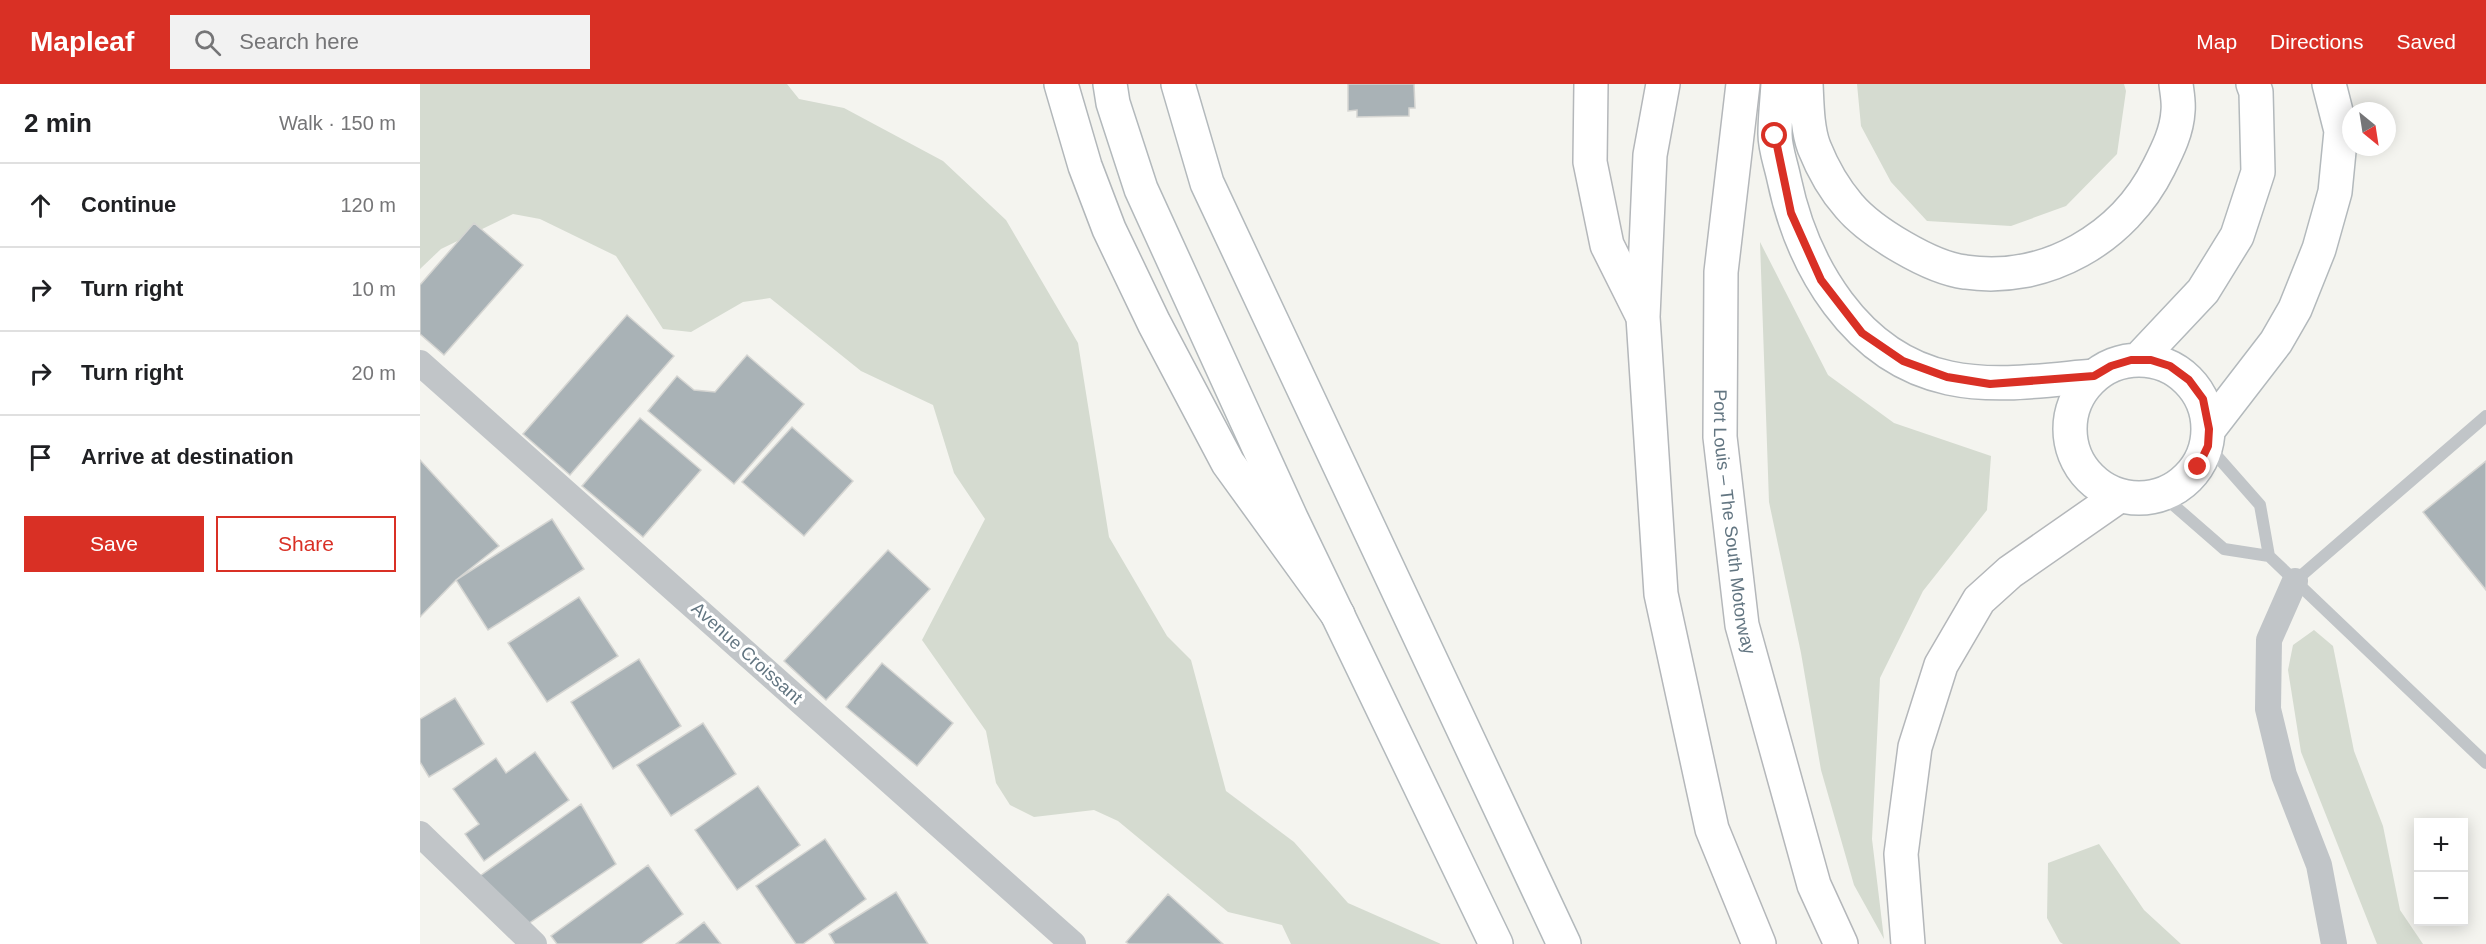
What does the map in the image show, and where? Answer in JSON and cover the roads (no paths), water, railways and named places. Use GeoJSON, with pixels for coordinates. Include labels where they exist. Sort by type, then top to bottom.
{"type":"FeatureCollection","features":[{"type":"Feature","properties":{"kind":"main road"},"geometry":{"type":"LineString","coordinates":[[1061,84],[1085,166],[1109,229],[1154,323],[1228,463],[1338,615]]}},
{"type":"Feature","properties":{"kind":"main road"},"geometry":{"type":"LineString","coordinates":[[1110,84],[1113,103],[1140,189],[1338,615],[1496,944]]}},
{"type":"Feature","properties":{"kind":"main road"},"geometry":{"type":"LineString","coordinates":[[1178,84],[1207,183],[1564,944]]}},
{"type":"Feature","properties":{"kind":"main road"},"geometry":{"type":"LineString","coordinates":[[1591,84],[1590,162],[1607,245],[1643,317]]}},
{"type":"Feature","properties":{"kind":"main road"},"geometry":{"type":"LineString","coordinates":[[1662,84],[1650,155],[1643,317],[1661,594],[1712,828],[1759,944]]}},
{"type":"Feature","properties":{"kind":"main road","name":"Port Louis – The South Motorway"},"geometry":{"type":"LineString","coordinates":[[1743,84],[1720,272],[1719,437],[1742,625],[1814,885],[1841,944]]}},
{"type":"Feature","properties":{"kind":"main road"},"geometry":{"type":"LineString","coordinates":[[1778,84],[1775,136],[1791,213],[1821,280],[1862,333],[1903,361],[1947,377],[1990,384],[2094,376]]}},
{"type":"Feature","properties":{"kind":"main road"},"geometry":{"type":"LineString","coordinates":[[1806,84],[1814,146],[1831,180],[1849,207],[1914,255],[1964,273],[2016,272],[2051,264],[2088,246],[2113,228],[2139,201],[2171,143],[2178,111],[2176,84]]}},
{"type":"Feature","properties":{"kind":"main road"},"geometry":{"type":"LineString","coordinates":[[2138,360],[2203,291],[2237,236],[2258,172],[2256,92],[2253,84]]}},
{"type":"Feature","properties":{"kind":"main road"},"geometry":{"type":"LineString","coordinates":[[2208,438],[2203,399],[2189,380],[2170,366],[2151,360],[2138,360],[2111,366],[2094,376],[2081,392],[2072,411],[2070,432],[2074,454],[2084,472],[2100,487],[2119,496],[2140,499],[2162,495],[2182,484],[2198,467],[2208,438],[2276,342],[2295,309],[2319,249],[2335,192],[2341,131],[2329,84]]}},
{"type":"Feature","properties":{"kind":"main road"},"geometry":{"type":"LineString","coordinates":[[1908,944],[1901,855],[1915,747],[1941,665],[1979,600],[2010,572],[2119,496]]}},
{"type":"Feature","properties":{"kind":"street","name":"Avenue Croissant"},"geometry":{"type":"LineString","coordinates":[[420,363],[1072,944]]}},
{"type":"Feature","properties":{"kind":"street"},"geometry":{"type":"LineString","coordinates":[[2295,581],[2269,640],[2268,709],[2284,775],[2319,865],[2334,944]]}},
{"type":"Feature","properties":{"kind":"street"},"geometry":{"type":"LineString","coordinates":[[420,834],[534,944]]}},
{"type":"Feature","properties":{"kind":"lane"},"geometry":{"type":"LineString","coordinates":[[2295,581],[2486,416]]}},
{"type":"Feature","properties":{"kind":"lane"},"geometry":{"type":"LineString","coordinates":[[2208,438],[2260,505],[2269,556]]}},
{"type":"Feature","properties":{"kind":"lane"},"geometry":{"type":"LineString","coordinates":[[2162,495],[2224,549],[2269,556],[2486,763]]}}]}
